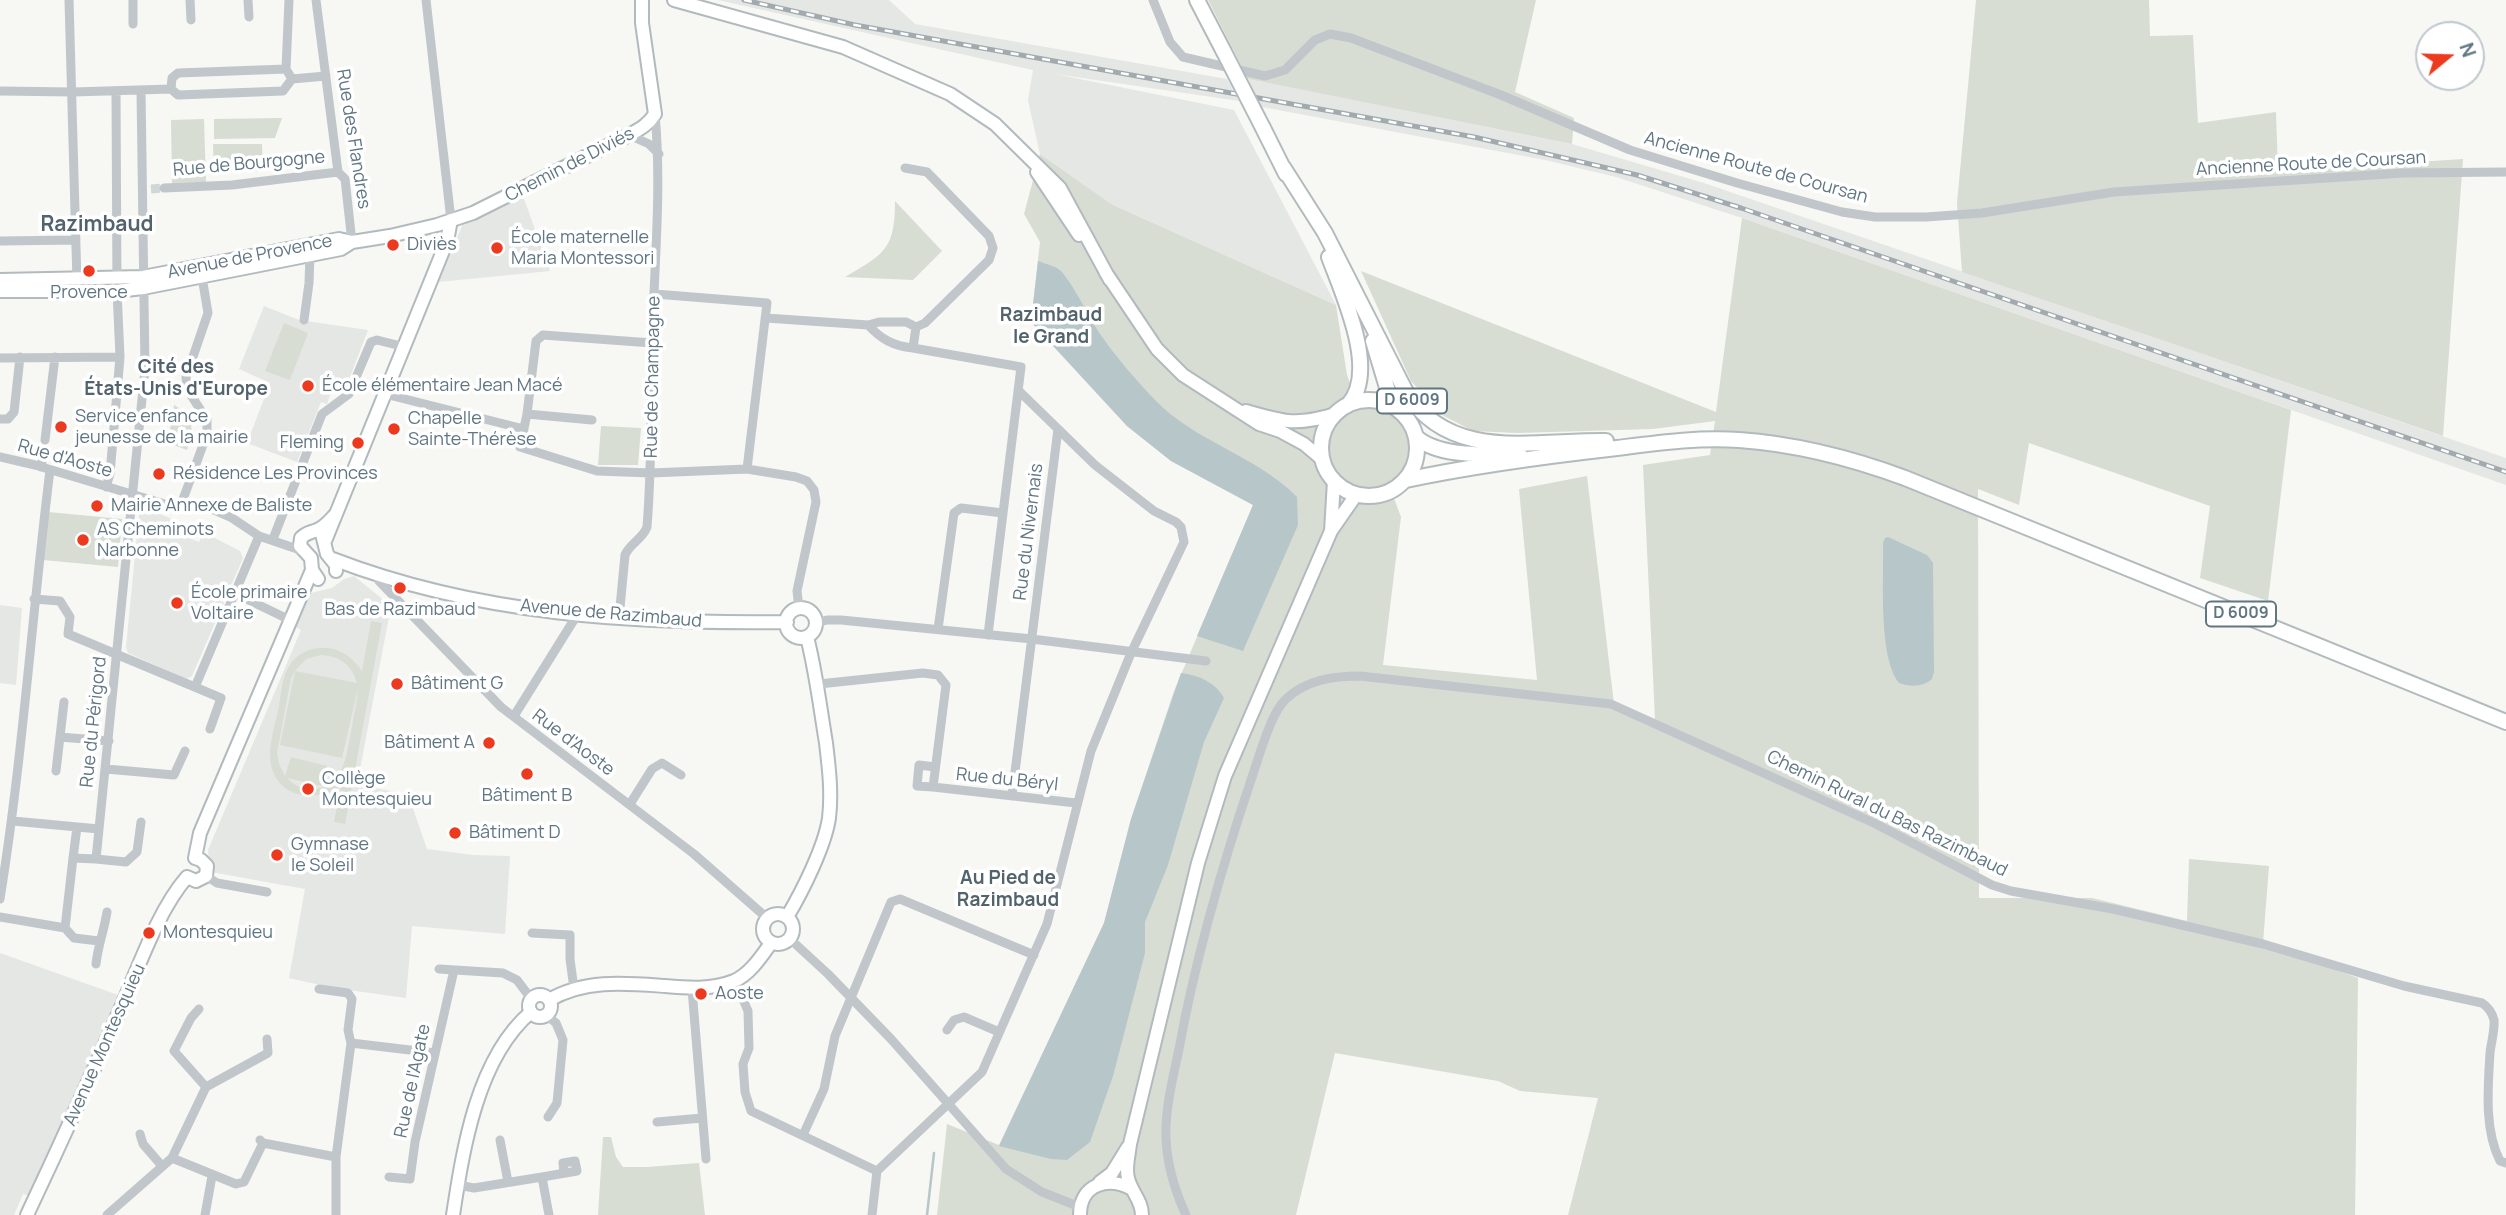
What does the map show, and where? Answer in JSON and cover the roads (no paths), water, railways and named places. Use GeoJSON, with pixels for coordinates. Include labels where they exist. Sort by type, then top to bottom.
{"type":"FeatureCollection","features":[{"type":"Feature","properties":{"kind":"main road","name":"D 6009"},"geometry":{"type":"LineString","coordinates":[[1197,0],[1348,288],[1368,330],[1388,391],[1397,409]]}},
{"type":"Feature","properties":{"kind":"main road","name":"D 6009"},"geometry":{"type":"LineString","coordinates":[[1283,167],[1325,233],[1406,392],[1432,422],[1455,434],[1480,441],[1533,444],[1736,439],[1807,448],[1856,461],[1905,478],[2506,722]]}},
{"type":"Feature","properties":{"kind":"main road","name":"D 6009"},"geometry":{"type":"LineString","coordinates":[[1326,249],[1360,357],[1358,391],[1348,405]]}},
{"type":"Feature","properties":{"kind":"main road"},"geometry":{"type":"LineString","coordinates":[[1365,400],[1397,409],[1410,422],[1416,437],[1416,461],[1406,480],[1383,495],[1356,495],[1345,490],[1334,481],[1323,460],[1323,438],[1328,424],[1348,405],[1365,400]]}},
{"type":"Feature","properties":{"kind":"main road","name":"D 6009"},"geometry":{"type":"LineString","coordinates":[[1416,437],[1438,450],[1539,457]]}},
{"type":"Feature","properties":{"kind":"main road","name":"D 6009"},"geometry":{"type":"LineString","coordinates":[[1406,480],[1539,457],[1667,442]]}},
{"type":"Feature","properties":{"kind":"street"},"geometry":{"type":"LineString","coordinates":[[69,0],[77,286]]}},
{"type":"Feature","properties":{"kind":"street"},"geometry":{"type":"LineString","coordinates":[[133,0],[133,24]]}},
{"type":"Feature","properties":{"kind":"street"},"geometry":{"type":"LineString","coordinates":[[190,0],[191,20]]}},
{"type":"Feature","properties":{"kind":"street"},"geometry":{"type":"LineString","coordinates":[[248,0],[249,16]]}},
{"type":"Feature","properties":{"kind":"street"},"geometry":{"type":"LineString","coordinates":[[289,0],[286,69],[292,79]]}},
{"type":"Feature","properties":{"kind":"street","name":"Rue des Flandres"},"geometry":{"type":"LineString","coordinates":[[316,0],[338,172],[345,179],[352,242]]}},
{"type":"Feature","properties":{"kind":"street"},"geometry":{"type":"LineString","coordinates":[[326,541],[447,241],[451,220],[426,0]]}},
{"type":"Feature","properties":{"kind":"street"},"geometry":{"type":"LineString","coordinates":[[642,0],[642,23],[655,114]]}},
{"type":"Feature","properties":{"kind":"street"},"geometry":{"type":"LineString","coordinates":[[674,0],[843,47],[950,94],[995,124],[1059,188],[1110,280],[1157,349],[1183,375],[1259,424],[1280,431],[1304,444],[1323,460]]}},
{"type":"Feature","properties":{"kind":"street","name":"Ancienne Route de Coursan"},"geometry":{"type":"LineString","coordinates":[[1153,0],[1170,42],[1183,57],[1201,63],[1265,76],[1285,70],[1315,40],[1330,34],[1351,38],[1630,150],[1842,212],[1875,217],[1982,213],[2114,192],[2403,173],[2506,172]]}},
{"type":"Feature","properties":{"kind":"street"},"geometry":{"type":"LineString","coordinates":[[171,89],[172,78],[178,73],[286,69]]}},
{"type":"Feature","properties":{"kind":"street"},"geometry":{"type":"LineString","coordinates":[[0,91],[171,89],[178,96],[283,91],[292,79],[326,76]]}},
{"type":"Feature","properties":{"kind":"street","name":"Rue du Périgord"},"geometry":{"type":"LineString","coordinates":[[96,859],[145,369],[143,282],[147,189],[141,90]]}},
{"type":"Feature","properties":{"kind":"street"},"geometry":{"type":"LineString","coordinates":[[106,487],[110,474],[120,357],[116,91]]}},
{"type":"Feature","properties":{"kind":"street","name":"Chemin de Diviés"},"geometry":{"type":"LineString","coordinates":[[451,220],[473,213],[645,127],[655,114]]}},
{"type":"Feature","properties":{"kind":"street","name":"Rue de Champagne"},"geometry":{"type":"LineString","coordinates":[[619,618],[625,555],[629,546],[645,533],[647,527],[651,473],[652,343],[659,154],[655,114]]}},
{"type":"Feature","properties":{"kind":"street"},"geometry":{"type":"LineString","coordinates":[[629,135],[649,144],[659,154]]}},
{"type":"Feature","properties":{"kind":"street"},"geometry":{"type":"LineString","coordinates":[[905,168],[927,172],[989,236],[993,248],[989,260],[925,323],[916,327]]}},
{"type":"Feature","properties":{"kind":"street","name":"Rue de Bourgogne"},"geometry":{"type":"LineString","coordinates":[[164,188],[232,186],[338,172]]}},
{"type":"Feature","properties":{"kind":"street"},"geometry":{"type":"LineString","coordinates":[[352,242],[390,236],[451,220]]}},
{"type":"Feature","properties":{"kind":"street","name":"Avenue de Provence"},"geometry":{"type":"LineString","coordinates":[[143,282],[339,239],[352,242]]}},
{"type":"Feature","properties":{"kind":"street"},"geometry":{"type":"LineString","coordinates":[[0,241],[76,240]]}},
{"type":"Feature","properties":{"kind":"street","name":"Avenue de Provence"},"geometry":{"type":"LineString","coordinates":[[0,291],[117,285],[202,277],[341,249],[352,242]]}},
{"type":"Feature","properties":{"kind":"street"},"geometry":{"type":"LineString","coordinates":[[304,320],[310,283],[310,255]]}},
{"type":"Feature","properties":{"kind":"street"},"geometry":{"type":"LineString","coordinates":[[181,502],[206,434],[208,420],[187,389],[186,377],[208,313],[202,277]]}},
{"type":"Feature","properties":{"kind":"street","name":"Avenue de Provence"},"geometry":{"type":"LineString","coordinates":[[0,280],[77,286]]}},
{"type":"Feature","properties":{"kind":"street"},"geometry":{"type":"LineString","coordinates":[[655,294],[767,303],[747,469]]}},
{"type":"Feature","properties":{"kind":"street"},"geometry":{"type":"LineString","coordinates":[[766,318],[868,325],[879,322],[906,322],[916,327]]}},
{"type":"Feature","properties":{"kind":"street"},"geometry":{"type":"LineString","coordinates":[[868,325],[878,336],[896,346],[1021,368],[988,635]]}},
{"type":"Feature","properties":{"kind":"street"},"geometry":{"type":"LineString","coordinates":[[913,348],[916,327]]}},
{"type":"Feature","properties":{"kind":"street"},"geometry":{"type":"LineString","coordinates":[[652,343],[543,335],[536,341],[520,447],[597,471],[651,473],[747,469],[807,481],[814,490],[816,502],[797,591],[799,608]]}},
{"type":"Feature","properties":{"kind":"street"},"geometry":{"type":"LineString","coordinates":[[275,540],[322,414],[349,394],[371,342],[377,340],[405,347]]}},
{"type":"Feature","properties":{"kind":"street"},"geometry":{"type":"LineString","coordinates":[[45,440],[55,357]]}},
{"type":"Feature","properties":{"kind":"street"},"geometry":{"type":"LineString","coordinates":[[0,358],[120,357]]}},
{"type":"Feature","properties":{"kind":"street"},"geometry":{"type":"LineString","coordinates":[[0,419],[8,419],[14,412],[20,358]]}},
{"type":"Feature","properties":{"kind":"street"},"geometry":{"type":"LineString","coordinates":[[872,1215],[877,1171],[982,1072],[1047,924],[1091,751],[1131,653],[1184,542],[1184,534],[1176,522],[1154,511],[1095,465],[1020,391]]}},
{"type":"Feature","properties":{"kind":"street"},"geometry":{"type":"LineString","coordinates":[[385,394],[524,429]]}},
{"type":"Feature","properties":{"kind":"street"},"geometry":{"type":"LineString","coordinates":[[1232,407],[1280,421],[1297,423],[1336,414]]}},
{"type":"Feature","properties":{"kind":"street"},"geometry":{"type":"LineString","coordinates":[[527,414],[592,420]]}},
{"type":"Feature","properties":{"kind":"street","name":"Rue du Nivernais"},"geometry":{"type":"LineString","coordinates":[[1012,796],[1058,429]]}},
{"type":"Feature","properties":{"kind":"street"},"geometry":{"type":"LineString","coordinates":[[0,898],[13,821],[45,468],[44,451]]}},
{"type":"Feature","properties":{"kind":"street","name":"Rue d'Aoste"},"geometry":{"type":"LineString","coordinates":[[0,457],[168,505],[181,502],[207,507],[232,518],[258,536],[302,544]]}},
{"type":"Feature","properties":{"kind":"street"},"geometry":{"type":"LineString","coordinates":[[1331,531],[1334,481]]}},
{"type":"Feature","properties":{"kind":"street"},"geometry":{"type":"LineString","coordinates":[[1142,1215],[1140,1199],[1127,1176],[1130,1144],[1198,863],[1225,776],[1331,531],[1356,495]]}},
{"type":"Feature","properties":{"kind":"street"},"geometry":{"type":"LineString","coordinates":[[938,629],[954,513],[961,508],[1003,513]]}},
{"type":"Feature","properties":{"kind":"street"},"geometry":{"type":"LineString","coordinates":[[316,531],[336,514]]}},
{"type":"Feature","properties":{"kind":"street"},"geometry":{"type":"LineString","coordinates":[[206,876],[196,881],[187,877],[186,865],[195,858],[200,833],[304,590],[315,574],[311,558],[302,544],[309,531],[322,534],[326,541],[327,554],[335,565]]}},
{"type":"Feature","properties":{"kind":"street"},"geometry":{"type":"LineString","coordinates":[[195,687],[258,536]]}},
{"type":"Feature","properties":{"kind":"street","name":"Avenue de Razimbaud"},"geometry":{"type":"LineString","coordinates":[[315,574],[331,579],[335,565],[356,568],[377,576],[493,604],[562,614],[668,622],[786,622]]}},
{"type":"Feature","properties":{"kind":"street","name":"Rue d'Aoste"},"geometry":{"type":"LineString","coordinates":[[377,576],[501,707],[694,854],[766,918]]}},
{"type":"Feature","properties":{"kind":"street"},"geometry":{"type":"LineString","coordinates":[[234,593],[292,621]]}},
{"type":"Feature","properties":{"kind":"street"},"geometry":{"type":"LineString","coordinates":[[34,599],[60,601],[70,617],[68,634],[221,698],[210,729]]}},
{"type":"Feature","properties":{"kind":"street"},"geometry":{"type":"LineString","coordinates":[[799,608],[813,614],[816,623],[814,631],[807,637],[793,635],[786,622],[792,611],[799,608]]}},
{"type":"Feature","properties":{"kind":"street"},"geometry":{"type":"LineString","coordinates":[[562,614],[564,635]]}},
{"type":"Feature","properties":{"kind":"street"},"geometry":{"type":"LineString","coordinates":[[514,716],[577,615]]}},
{"type":"Feature","properties":{"kind":"street"},"geometry":{"type":"LineString","coordinates":[[816,623],[841,620],[938,629],[1206,661]]}},
{"type":"Feature","properties":{"kind":"street"},"geometry":{"type":"LineString","coordinates":[[787,916],[779,914],[766,918],[762,932],[771,943],[781,944],[790,939],[793,930],[787,916],[822,843],[828,819],[831,787],[819,684],[807,637]]}},
{"type":"Feature","properties":{"kind":"street","name":"Rue du Béryl"},"geometry":{"type":"LineString","coordinates":[[819,684],[923,673],[938,675],[946,685],[933,788]]}},
{"type":"Feature","properties":{"kind":"street","name":"Chemin Rural du Bas Razimbaud"},"geometry":{"type":"LineString","coordinates":[[1186,1215],[1171,1176],[1166,1138],[1168,1105],[1199,959],[1231,838],[1270,726],[1284,700],[1314,682],[1335,676],[1360,676],[1611,704],[1876,824],[1992,885],[2011,891],[2113,909],[2263,944],[2404,986],[2482,1003],[2489,1008],[2494,1021],[2490,1053],[2489,1129],[2494,1150],[2500,1161],[2506,1163]]}},
{"type":"Feature","properties":{"kind":"street"},"geometry":{"type":"LineString","coordinates":[[56,771],[64,702]]}},
{"type":"Feature","properties":{"kind":"street"},"geometry":{"type":"LineString","coordinates":[[60,737],[109,741]]}},
{"type":"Feature","properties":{"kind":"street"},"geometry":{"type":"LineString","coordinates":[[106,769],[174,775],[185,751]]}},
{"type":"Feature","properties":{"kind":"street"},"geometry":{"type":"LineString","coordinates":[[630,804],[652,769],[662,763],[681,775]]}},
{"type":"Feature","properties":{"kind":"street","name":"Rue du Béryl"},"geometry":{"type":"LineString","coordinates":[[935,766],[919,765],[917,786],[1076,803]]}},
{"type":"Feature","properties":{"kind":"street"},"geometry":{"type":"LineString","coordinates":[[13,821],[99,829]]}},
{"type":"Feature","properties":{"kind":"street"},"geometry":{"type":"LineString","coordinates":[[74,858],[126,862],[138,852],[141,822]]}},
{"type":"Feature","properties":{"kind":"street"},"geometry":{"type":"LineString","coordinates":[[65,928],[77,827]]}},
{"type":"Feature","properties":{"kind":"street"},"geometry":{"type":"LineString","coordinates":[[195,858],[207,866],[206,876]]}},
{"type":"Feature","properties":{"kind":"street"},"geometry":{"type":"LineString","coordinates":[[206,876],[217,883],[267,892]]}},
{"type":"Feature","properties":{"kind":"street","name":"Avenue Montesquieu"},"geometry":{"type":"LineString","coordinates":[[27,1215],[154,933],[172,895],[187,877]]}},
{"type":"Feature","properties":{"kind":"street"},"geometry":{"type":"LineString","coordinates":[[803,1135],[824,1089],[835,1036],[891,902],[900,899],[1034,955]]}},
{"type":"Feature","properties":{"kind":"street"},"geometry":{"type":"LineString","coordinates":[[96,964],[107,912]]}},
{"type":"Feature","properties":{"kind":"street"},"geometry":{"type":"LineString","coordinates":[[0,917],[65,928],[74,938],[99,941]]}},
{"type":"Feature","properties":{"kind":"street"},"geometry":{"type":"LineString","coordinates":[[531,933],[570,935],[569,959],[574,989]]}},
{"type":"Feature","properties":{"kind":"street"},"geometry":{"type":"LineString","coordinates":[[790,939],[851,997],[1006,1169],[1042,1192],[1080,1211],[1086,1194],[1112,1173],[1130,1144]]}},
{"type":"Feature","properties":{"kind":"street"},"geometry":{"type":"LineString","coordinates":[[549,1000],[574,989],[616,983],[692,989],[716,986],[735,981],[754,966],[771,943]]}},
{"type":"Feature","properties":{"kind":"street"},"geometry":{"type":"LineString","coordinates":[[439,969],[503,973],[516,980],[531,1006],[538,1017],[546,1015],[551,1008],[549,1000],[542,996],[531,1006],[502,1046],[488,1075],[460,1163],[453,1215]]}},
{"type":"Feature","properties":{"kind":"street","name":"Rue de l'Agate"},"geometry":{"type":"LineString","coordinates":[[389,1177],[410,1179],[415,1142],[454,970]]}},
{"type":"Feature","properties":{"kind":"street"},"geometry":{"type":"LineString","coordinates":[[735,981],[748,1011],[749,1048],[743,1064],[745,1092],[751,1111],[877,1171]]}},
{"type":"Feature","properties":{"kind":"street"},"geometry":{"type":"LineString","coordinates":[[319,989],[348,993],[352,999],[348,1030],[351,1043],[336,1157],[336,1215]]}},
{"type":"Feature","properties":{"kind":"street"},"geometry":{"type":"LineString","coordinates":[[692,989],[706,1159]]}},
{"type":"Feature","properties":{"kind":"street"},"geometry":{"type":"LineString","coordinates":[[199,1009],[191,1018],[174,1051],[206,1087]]}},
{"type":"Feature","properties":{"kind":"street"},"geometry":{"type":"LineString","coordinates":[[546,1015],[556,1023],[563,1040],[557,1103],[548,1117]]}},
{"type":"Feature","properties":{"kind":"street"},"geometry":{"type":"LineString","coordinates":[[947,1030],[954,1020],[964,1017],[999,1032]]}},
{"type":"Feature","properties":{"kind":"street"},"geometry":{"type":"LineString","coordinates":[[107,1215],[172,1158],[206,1087],[268,1053],[267,1039]]}},
{"type":"Feature","properties":{"kind":"street"},"geometry":{"type":"LineString","coordinates":[[351,1043],[435,1053]]}},
{"type":"Feature","properties":{"kind":"street"},"geometry":{"type":"LineString","coordinates":[[657,1122],[702,1118]]}},
{"type":"Feature","properties":{"kind":"street"},"geometry":{"type":"LineString","coordinates":[[140,1134],[143,1144],[162,1166]]}},
{"type":"Feature","properties":{"kind":"street"},"geometry":{"type":"LineString","coordinates":[[500,1140],[508,1182]]}},
{"type":"Feature","properties":{"kind":"street"},"geometry":{"type":"LineString","coordinates":[[172,1158],[236,1184],[244,1182],[261,1141],[336,1157]]}},
{"type":"Feature","properties":{"kind":"street"},"geometry":{"type":"LineString","coordinates":[[458,1185],[474,1188],[564,1173]]}},
{"type":"Feature","properties":{"kind":"street"},"geometry":{"type":"LineString","coordinates":[[205,1215],[212,1176]]}},
{"type":"Feature","properties":{"kind":"street"},"geometry":{"type":"LineString","coordinates":[[542,1177],[549,1215]]}},
{"type":"Feature","properties":{"kind":"street"},"geometry":{"type":"LineString","coordinates":[[1097,1185],[1121,1183],[1132,1189]]}},
{"type":"Feature","properties":{"kind":"waterway"},"geometry":{"type":"LineString","coordinates":[[927,1215],[934,1153]]}},
{"type":"Feature","properties":{"kind":"tunnel"},"geometry":{"type":"LineString","coordinates":[[151,189],[164,188]]}},
{"type":"Feature","properties":{"kind":"railway"},"geometry":{"type":"LineString","coordinates":[[744,0],[855,25],[1474,137],[1637,175],[1741,208],[2506,472]]}},
{"type":"Feature","properties":{"kind":"place","name":"Diviès"},"geometry":{"type":"Point","coordinates":[393,245]}},
{"type":"Feature","properties":{"kind":"place","name":"École maternelle Maria Montessori"},"geometry":{"type":"Point","coordinates":[497,248]}},
{"type":"Feature","properties":{"kind":"place","name":"Provence"},"geometry":{"type":"Point","coordinates":[89,271]}},
{"type":"Feature","properties":{"kind":"place","name":"École élémentaire Jean Macé"},"geometry":{"type":"Point","coordinates":[308,386]}},
{"type":"Feature","properties":{"kind":"place","name":"Service enfance jeunesse de la mairie"},"geometry":{"type":"Point","coordinates":[61,427]}},
{"type":"Feature","properties":{"kind":"place","name":"Chapelle Sainte-Thérèse"},"geometry":{"type":"Point","coordinates":[394,429]}},
{"type":"Feature","properties":{"kind":"place","name":"Fleming"},"geometry":{"type":"Point","coordinates":[358,443]}},
{"type":"Feature","properties":{"kind":"place","name":"Résidence Les Provinces"},"geometry":{"type":"Point","coordinates":[159,474]}},
{"type":"Feature","properties":{"kind":"place","name":"Mairie Annexe de Baliste"},"geometry":{"type":"Point","coordinates":[97,506]}},
{"type":"Feature","properties":{"kind":"place","name":"AS Cheminots Narbonne"},"geometry":{"type":"Point","coordinates":[83,540]}},
{"type":"Feature","properties":{"kind":"place","name":"Bas de Razimbaud"},"geometry":{"type":"Point","coordinates":[400,588]}},
{"type":"Feature","properties":{"kind":"place","name":"École primaire Voltaire"},"geometry":{"type":"Point","coordinates":[177,603]}},
{"type":"Feature","properties":{"kind":"place","name":"Bâtiment G"},"geometry":{"type":"Point","coordinates":[397,684]}},
{"type":"Feature","properties":{"kind":"place","name":"Bâtiment A"},"geometry":{"type":"Point","coordinates":[489,743]}},
{"type":"Feature","properties":{"kind":"place","name":"Bâtiment B"},"geometry":{"type":"Point","coordinates":[527,774]}},
{"type":"Feature","properties":{"kind":"place","name":"Collège Montesquieu"},"geometry":{"type":"Point","coordinates":[308,789]}},
{"type":"Feature","properties":{"kind":"place","name":"Bâtiment D"},"geometry":{"type":"Point","coordinates":[455,833]}},
{"type":"Feature","properties":{"kind":"place","name":"Gymnase le Soleil"},"geometry":{"type":"Point","coordinates":[277,855]}},
{"type":"Feature","properties":{"kind":"place","name":"Montesquieu"},"geometry":{"type":"Point","coordinates":[149,933]}},
{"type":"Feature","properties":{"kind":"place","name":"Aoste"},"geometry":{"type":"Point","coordinates":[701,994]}},
{"type":"Feature","properties":{"kind":"district","name":"Razimbaud"},"geometry":{"type":"Point","coordinates":[97,225]}},
{"type":"Feature","properties":{"kind":"district","name":"Razimbaud le Grand"},"geometry":{"type":"Point","coordinates":[1051,327]}},
{"type":"Feature","properties":{"kind":"district","name":"Cité des États-Unis d'Europe"},"geometry":{"type":"Point","coordinates":[176,379]}},
{"type":"Feature","properties":{"kind":"district","name":"Au Pied de Razimbaud"},"geometry":{"type":"Point","coordinates":[1008,890]}}]}
